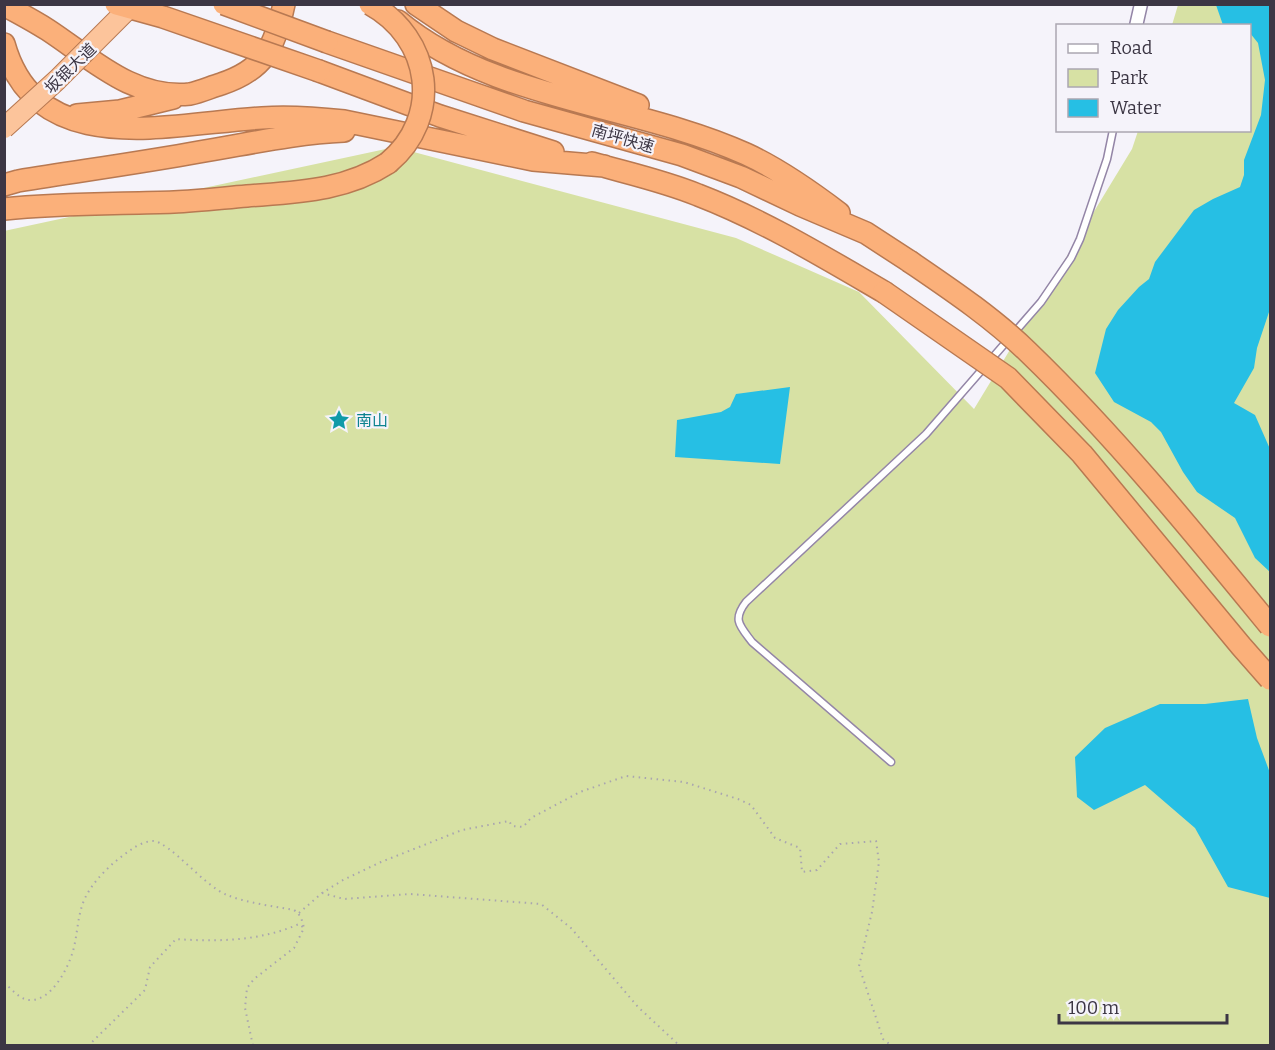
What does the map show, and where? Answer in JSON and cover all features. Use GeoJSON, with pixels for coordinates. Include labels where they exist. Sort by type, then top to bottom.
{"type":"FeatureCollection","features":[{"type":"Feature","properties":{"kind":"highway","name":"南坪快速"},"geometry":{"type":"LineString","coordinates":[[116,4],[163,17],[441,116],[698,195],[812,251],[884,292],[1008,378],[1082,454],[1270,679]]}},
{"type":"Feature","properties":{"kind":"highway","name":"南坪快速"},"geometry":{"type":"LineString","coordinates":[[224,4],[524,111],[682,155],[741,177],[800,205],[866,232],[973,305],[1028,351],[1108,436],[1270,626]]}},
{"type":"Feature","properties":{"kind":"highway"},"geometry":{"type":"LineString","coordinates":[[58,114],[85,115],[120,111],[192,94],[238,79],[253,70],[267,56],[275,38],[284,4]]}},
{"type":"Feature","properties":{"kind":"highway"},"geometry":{"type":"LineString","coordinates":[[4,209],[176,202],[303,192],[344,185],[374,172],[399,154],[414,131],[422,107],[423,80],[417,53],[409,39],[390,17],[370,4]]}},
{"type":"Feature","properties":{"kind":"highway"},"geometry":{"type":"LineString","coordinates":[[379,4],[417,37],[469,65],[535,89],[705,139],[746,154],[776,170],[866,232]]}},
{"type":"Feature","properties":{"kind":"highway"},"geometry":{"type":"LineString","coordinates":[[416,4],[456,31],[493,49],[658,114],[705,139]]}},
{"type":"Feature","properties":{"kind":"highway"},"geometry":{"type":"LineString","coordinates":[[4,6],[47,29],[112,74],[160,93],[192,94]]}},
{"type":"Feature","properties":{"kind":"highway"},"geometry":{"type":"LineString","coordinates":[[4,44],[9,61],[33,95],[58,114],[86,125],[141,129],[287,117],[344,121],[524,158],[604,166]]}},
{"type":"Feature","properties":{"kind":"highway"},"geometry":{"type":"LineString","coordinates":[[4,185],[304,134],[388,130]]}},
{"type":"Feature","properties":{"kind":"main road","name":"坂银大道"},"geometry":{"type":"LineString","coordinates":[[4,128],[57,80],[133,4]]}},
{"type":"Feature","properties":{"kind":"street"},"geometry":{"type":"LineString","coordinates":[[1136,24],[1141,4]]}},
{"type":"Feature","properties":{"kind":"lane"},"geometry":{"type":"LineString","coordinates":[[891,762],[752,642],[740,626],[738,618],[740,611],[746,602],[926,434],[1041,302],[1071,258],[1080,239],[1107,159],[1113,132]]}},
{"type":"Feature","properties":{"kind":"path"},"geometry":{"type":"LineString","coordinates":[[299,913],[322,893],[343,880],[381,862],[462,830],[508,821],[512,826],[523,827],[531,818],[580,792],[626,776],[684,782],[751,806],[775,838],[800,848],[802,872],[817,870],[840,844],[876,841],[879,862],[872,912],[859,966],[883,1039],[892,1046]]}},
{"type":"Feature","properties":{"kind":"path"},"geometry":{"type":"LineString","coordinates":[[4,983],[20,997],[30,1001],[40,999],[47,994],[69,963],[75,940],[76,923],[90,889],[111,865],[134,848],[146,842],[155,841],[166,846],[213,888],[226,895],[299,913],[304,928],[294,948],[254,979],[247,988],[245,1008],[253,1046]]}},
{"type":"Feature","properties":{"kind":"path"},"geometry":{"type":"LineString","coordinates":[[322,893],[344,898],[410,894],[541,904],[571,928],[638,1006],[680,1046]]}},
{"type":"Feature","properties":{"kind":"path"},"geometry":{"type":"LineString","coordinates":[[88,1046],[145,990],[150,967],[176,939],[207,941],[244,938],[299,924],[304,928]]}},
{"type":"Feature","properties":{"kind":"green space"},"geometry":{"type":"Polygon","coordinates":[[[1178,5],[1270,5],[1270,1045],[5,1045],[4,231],[395,147],[736,238],[859,292],[974,409],[1132,149],[1138,132],[1251,132],[1251,24],[1172,24],[1178,5]]]}},
{"type":"Feature","properties":{"kind":"water"},"geometry":{"type":"Polygon","coordinates":[[[1216,5],[1270,5],[1270,309],[1257,348],[1254,368],[1234,403],[1255,415],[1270,449],[1270,572],[1255,558],[1235,518],[1197,492],[1161,432],[1151,422],[1114,402],[1095,373],[1106,329],[1118,310],[1149,279],[1155,262],[1194,210],[1240,187],[1244,175],[1244,160],[1261,115],[1265,80],[1258,43],[1251,34],[1251,24],[1223,24],[1216,5]]]}},
{"type":"Feature","properties":{"kind":"water"},"geometry":{"type":"Polygon","coordinates":[[[790,387],[780,464],[675,457],[677,420],[721,412],[730,407],[736,394],[790,387]]]}},
{"type":"Feature","properties":{"kind":"water"},"geometry":{"type":"Polygon","coordinates":[[[1248,699],[1257,738],[1270,773],[1270,898],[1228,887],[1195,828],[1145,785],[1094,810],[1077,797],[1075,757],[1105,728],[1160,704],[1205,704],[1248,699]]]}},
{"type":"Feature","properties":{"kind":"place","name":"南山"},"geometry":{"type":"Point","coordinates":[339,420]}}]}
